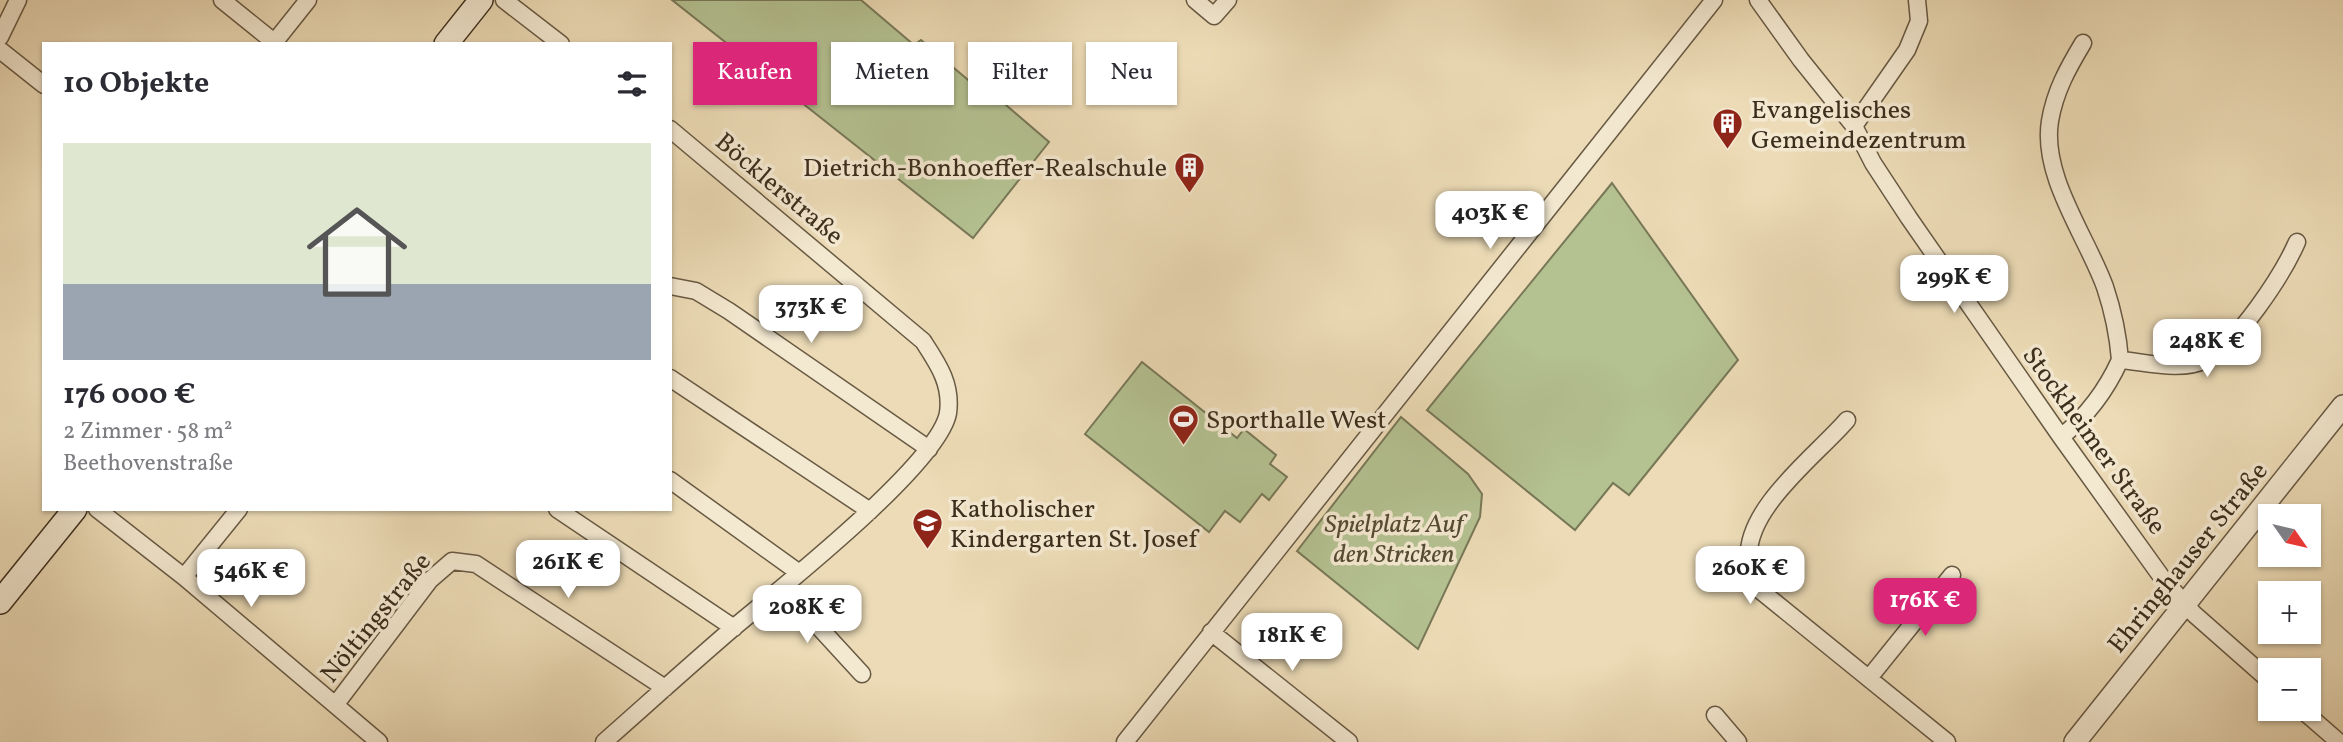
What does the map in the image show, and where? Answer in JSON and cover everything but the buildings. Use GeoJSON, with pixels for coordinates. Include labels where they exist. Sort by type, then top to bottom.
{"type":"FeatureCollection","features":[{"type":"Feature","properties":{"kind":"main road"},"geometry":{"type":"LineString","coordinates":[[448,42],[481,0]]}},
{"type":"Feature","properties":{"kind":"main road"},"geometry":{"type":"LineString","coordinates":[[0,602],[73,511]]}},
{"type":"Feature","properties":{"kind":"street"},"geometry":{"type":"LineString","coordinates":[[0,37],[18,0]]}},
{"type":"Feature","properties":{"kind":"street"},"geometry":{"type":"LineString","coordinates":[[222,0],[272,42]]}},
{"type":"Feature","properties":{"kind":"street"},"geometry":{"type":"LineString","coordinates":[[274,42],[308,0]]}},
{"type":"Feature","properties":{"kind":"street"},"geometry":{"type":"LineString","coordinates":[[503,0],[558,42]]}},
{"type":"Feature","properties":{"kind":"street"},"geometry":{"type":"LineString","coordinates":[[1195,0],[1214,16],[1228,0]]}},
{"type":"Feature","properties":{"kind":"street"},"geometry":{"type":"LineString","coordinates":[[1125,742],[1714,0]]}},
{"type":"Feature","properties":{"kind":"street","name":"Stockheimer Straße"},"geometry":{"type":"LineString","coordinates":[[1758,0],[1801,61],[1854,126],[1873,163],[1909,218],[2061,437],[2164,579],[2186,604],[2258,670]]}},
{"type":"Feature","properties":{"kind":"street"},"geometry":{"type":"LineString","coordinates":[[1854,126],[1907,50],[1919,21],[1917,0]]}},
{"type":"Feature","properties":{"kind":"street"},"geometry":{"type":"LineString","coordinates":[[2061,437],[2081,420],[2109,383],[2120,360],[2118,329],[2104,285],[2052,164],[2050,124],[2060,82],[2082,43]]}},
{"type":"Feature","properties":{"kind":"street"},"geometry":{"type":"LineString","coordinates":[[0,50],[42,83]]}},
{"type":"Feature","properties":{"kind":"street","name":"Böcklerstraße"},"geometry":{"type":"LineString","coordinates":[[672,131],[923,341],[943,371],[948,388],[947,415],[929,449]]}},
{"type":"Feature","properties":{"kind":"street"},"geometry":{"type":"LineString","coordinates":[[2120,360],[2175,365],[2204,361],[2230,342],[2285,269],[2297,242]]}},
{"type":"Feature","properties":{"kind":"street"},"geometry":{"type":"LineString","coordinates":[[604,742],[870,511],[929,449],[729,311],[696,291],[672,286]]}},
{"type":"Feature","properties":{"kind":"street"},"geometry":{"type":"LineString","coordinates":[[672,379],[870,511]]}},
{"type":"Feature","properties":{"kind":"street","name":"Ehringhauser Straße"},"geometry":{"type":"LineString","coordinates":[[2075,742],[2343,406]]}},
{"type":"Feature","properties":{"kind":"street"},"geometry":{"type":"LineString","coordinates":[[1847,420],[1772,500],[1752,534],[1749,559],[1756,587],[1947,742]]}},
{"type":"Feature","properties":{"kind":"street"},"geometry":{"type":"LineString","coordinates":[[672,481],[798,572]]}},
{"type":"Feature","properties":{"kind":"street"},"geometry":{"type":"LineString","coordinates":[[100,511],[184,577],[379,742]]}},
{"type":"Feature","properties":{"kind":"street"},"geometry":{"type":"LineString","coordinates":[[184,577],[237,511]]}},
{"type":"Feature","properties":{"kind":"street"},"geometry":{"type":"LineString","coordinates":[[560,511],[734,628]]}},
{"type":"Feature","properties":{"kind":"street","name":"Nöltingstraße"},"geometry":{"type":"LineString","coordinates":[[337,704],[429,580],[452,561],[476,564],[665,688]]}},
{"type":"Feature","properties":{"kind":"street"},"geometry":{"type":"LineString","coordinates":[[1869,678],[1952,575]]}},
{"type":"Feature","properties":{"kind":"street"},"geometry":{"type":"LineString","coordinates":[[783,588],[862,674]]}},
{"type":"Feature","properties":{"kind":"street"},"geometry":{"type":"LineString","coordinates":[[1211,632],[1349,742]]}},
{"type":"Feature","properties":{"kind":"street"},"geometry":{"type":"LineString","coordinates":[[1714,715],[1738,742]]}},
{"type":"Feature","properties":{"kind":"street"},"geometry":{"type":"LineString","coordinates":[[2315,721],[2339,742]]}},
{"type":"Feature","properties":{"kind":"green space"},"geometry":{"type":"Polygon","coordinates":[[[672,0],[861,0],[910,42],[831,42],[831,105],[954,105],[954,68],[968,80],[968,105],[1006,105],[1049,142],[973,238],[805,105],[817,105],[817,42],[725,42],[672,0]]]}},
{"type":"Feature","properties":{"kind":"green space"},"geometry":{"type":"Polygon","coordinates":[[[1612,183],[1738,360],[1629,495],[1613,483],[1575,530],[1427,410],[1612,183]]]}},
{"type":"Feature","properties":{"kind":"green space","name":"Sporthalle West"},"geometry":{"type":"Polygon","coordinates":[[[1142,362],[1237,438],[1244,429],[1276,455],[1270,464],[1287,477],[1269,500],[1262,494],[1240,522],[1225,511],[1209,532],[1085,434],[1142,362]]]}},
{"type":"Feature","properties":{"kind":"green space","name":"Spielplatz Auf den Stricken"},"geometry":{"type":"Polygon","coordinates":[[[1401,417],[1468,474],[1482,494],[1480,517],[1418,649],[1297,551],[1401,417]]]}},
{"type":"Feature","properties":{"kind":"place","name":"Evangelisches Gemeindezentrum"},"geometry":{"type":"Point","coordinates":[1728,151]}},
{"type":"Feature","properties":{"kind":"place","name":"Dietrich-Bonhoeffer-Realschule"},"geometry":{"type":"Point","coordinates":[1190,194]}},
{"type":"Feature","properties":{"kind":"place","name":"Sporthalle West"},"geometry":{"type":"Point","coordinates":[1183,446]}},
{"type":"Feature","properties":{"kind":"place","name":"Katholischer Kindergarten St. Josef"},"geometry":{"type":"Point","coordinates":[927,550]}}]}
